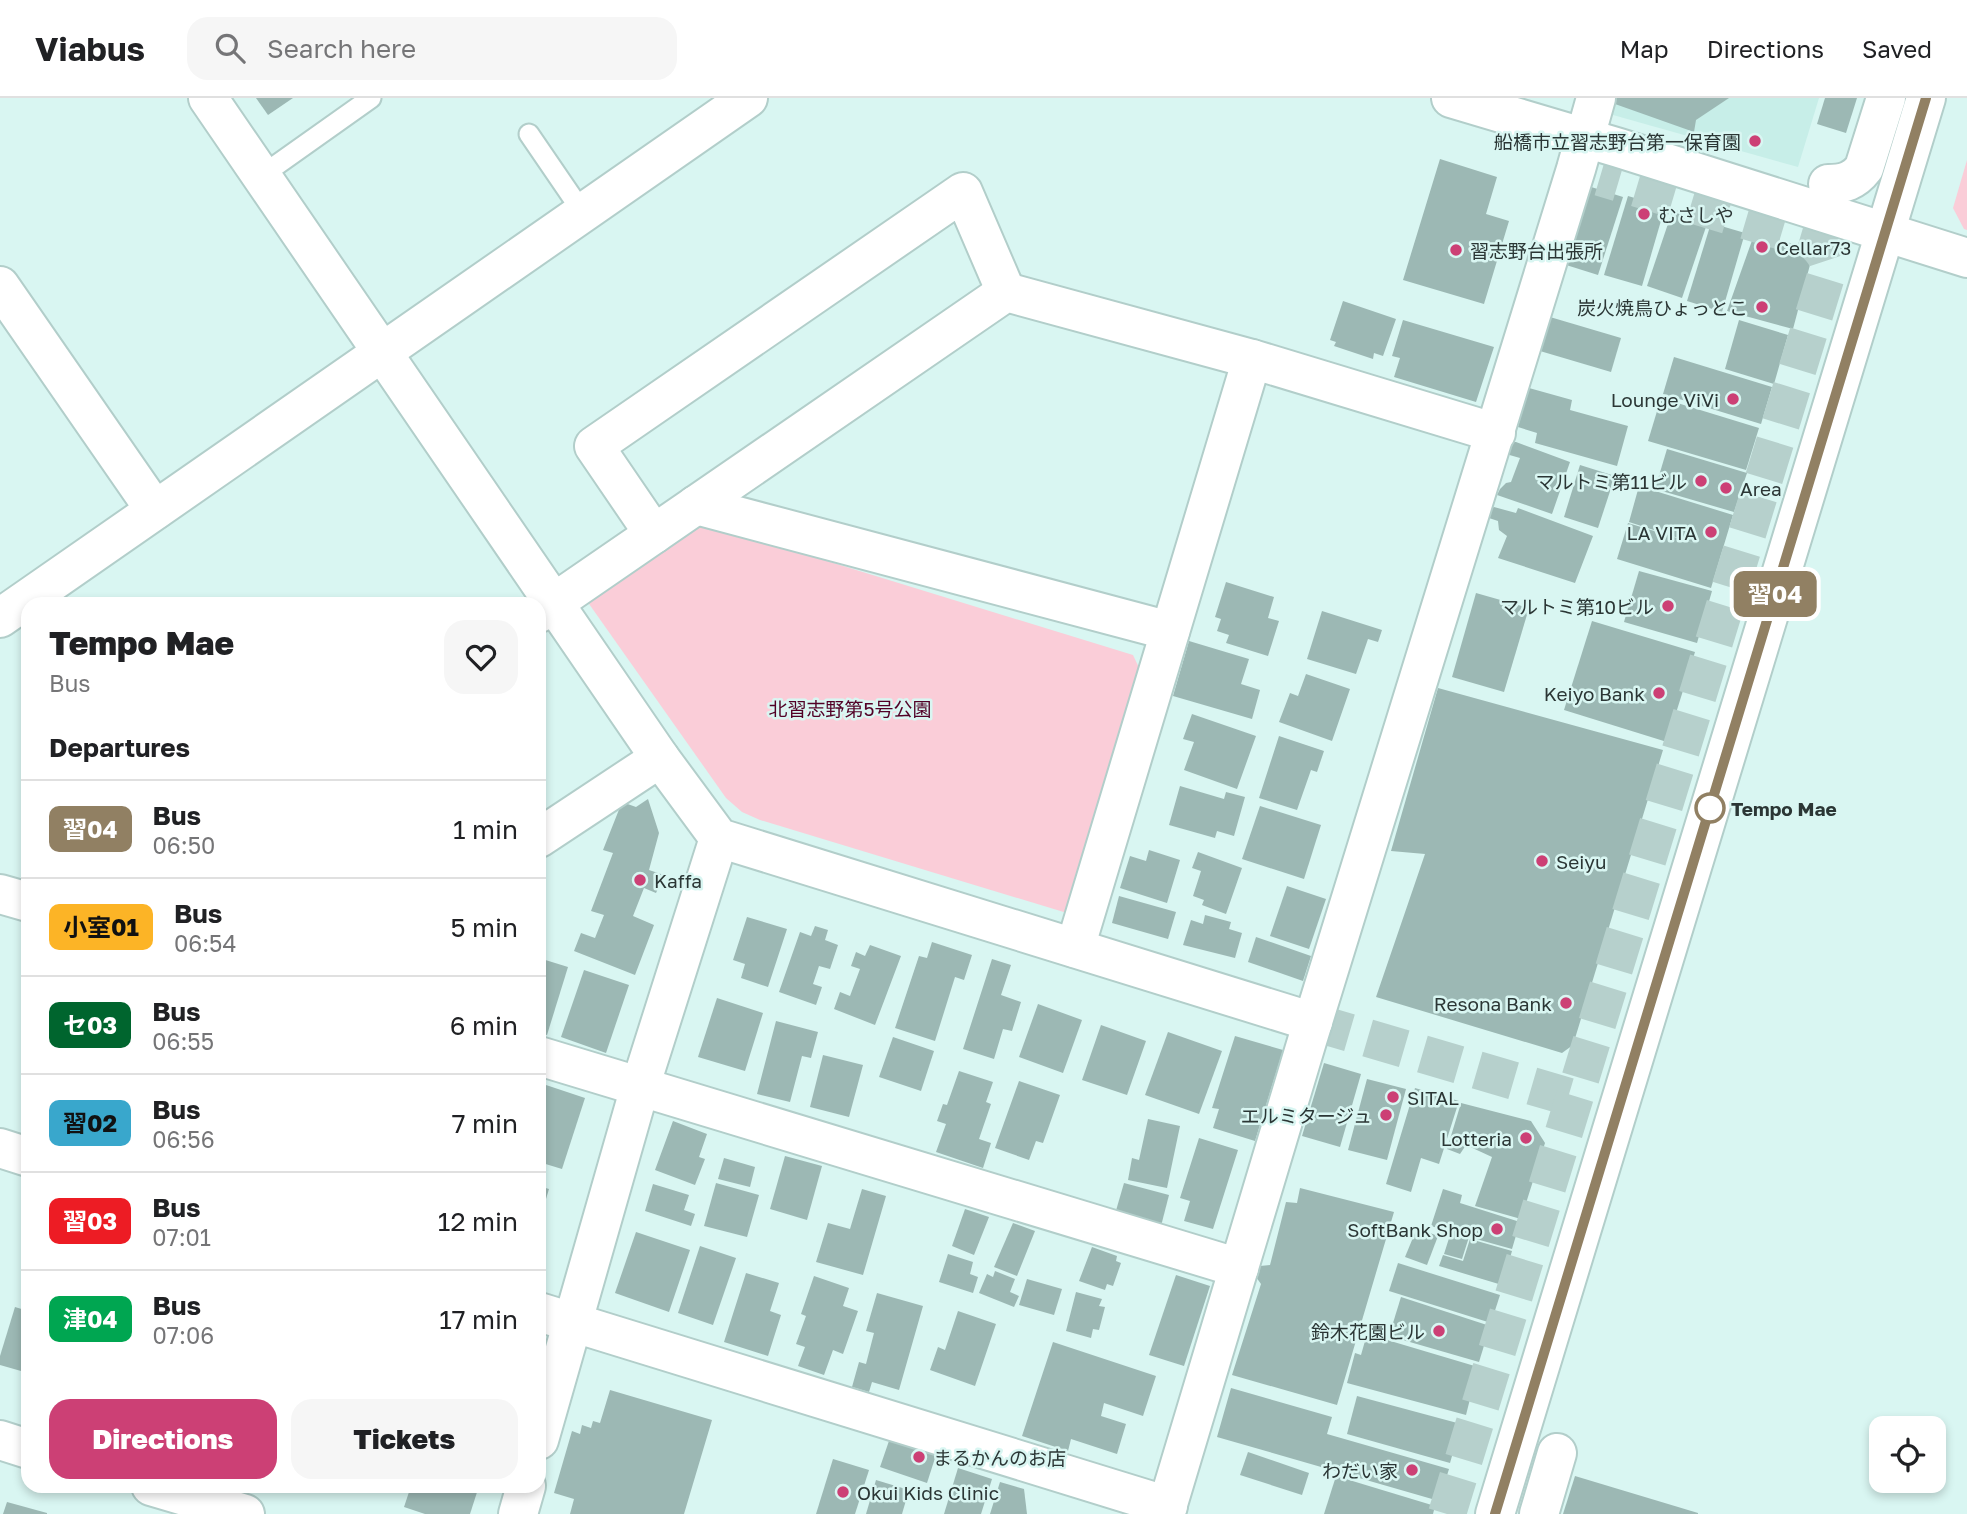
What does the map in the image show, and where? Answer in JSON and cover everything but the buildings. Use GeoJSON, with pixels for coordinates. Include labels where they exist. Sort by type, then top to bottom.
{"type":"FeatureCollection","features":[{"type":"Feature","properties":{"kind":"street"},"geometry":{"type":"LineString","coordinates":[[208,98],[382,353],[540,597]]}},
{"type":"Feature","properties":{"kind":"street"},"geometry":{"type":"LineString","coordinates":[[30,597],[748,98]]}},
{"type":"Feature","properties":{"kind":"street"},"geometry":{"type":"LineString","coordinates":[[1451,98],[1584,137],[1967,258]]}},
{"type":"Feature","properties":{"kind":"street"},"geometry":{"type":"LineString","coordinates":[[556,1317],[1166,1510],[1313,1022],[1496,433],[1595,98]]}},
{"type":"Feature","properties":{"kind":"street"},"geometry":{"type":"LineString","coordinates":[[1828,184],[1844,184],[1858,176],[1864,168],[1886,98]]}},
{"type":"Feature","properties":{"kind":"street"},"geometry":{"type":"LineString","coordinates":[[1495,1514],[1926,98]]}},
{"type":"Feature","properties":{"kind":"street"},"geometry":{"type":"LineString","coordinates":[[654,534],[594,446],[963,192],[1006,292]]}},
{"type":"Feature","properties":{"kind":"street"},"geometry":{"type":"LineString","coordinates":[[0,286],[155,510]]}},
{"type":"Feature","properties":{"kind":"street"},"geometry":{"type":"LineString","coordinates":[[1313,1022],[719,838],[547,608],[1006,292],[1252,359],[1496,433]]}},
{"type":"Feature","properties":{"kind":"street"},"geometry":{"type":"LineString","coordinates":[[1075,948],[1252,359]]}},
{"type":"Feature","properties":{"kind":"street"},"geometry":{"type":"LineString","coordinates":[[696,505],[1170,631]]}},
{"type":"Feature","properties":{"kind":"street"},"geometry":{"type":"LineString","coordinates":[[0,618],[21,603]]}},
{"type":"Feature","properties":{"kind":"street"},"geometry":{"type":"LineString","coordinates":[[546,833],[660,758]]}},
{"type":"Feature","properties":{"kind":"street"},"geometry":{"type":"LineString","coordinates":[[546,1389],[556,1317],[640,1087],[719,838]]}},
{"type":"Feature","properties":{"kind":"street"},"geometry":{"type":"LineString","coordinates":[[0,894],[21,900]]}},
{"type":"Feature","properties":{"kind":"street"},"geometry":{"type":"LineString","coordinates":[[546,1058],[1239,1268]]}},
{"type":"Feature","properties":{"kind":"street"},"geometry":{"type":"LineString","coordinates":[[0,1148],[21,1155]]}},
{"type":"Feature","properties":{"kind":"street"},"geometry":{"type":"LineString","coordinates":[[0,1440],[21,1447]]}},
{"type":"Feature","properties":{"kind":"street"},"geometry":{"type":"LineString","coordinates":[[1539,1514],[1557,1453]]}},
{"type":"Feature","properties":{"kind":"street"},"geometry":{"type":"LineString","coordinates":[[174,1493],[245,1514]]}},
{"type":"Feature","properties":{"kind":"street"},"geometry":{"type":"LineString","coordinates":[[518,1514],[524,1493]]}},
{"type":"Feature","properties":{"kind":"lane"},"geometry":{"type":"LineString","coordinates":[[261,176],[371,98]]}},
{"type":"Feature","properties":{"kind":"lane"},"geometry":{"type":"LineString","coordinates":[[529,134],[583,213]]}},
{"type":"Feature","properties":{"kind":"shaded area","name":"船橋市立習志野台第一保育園"},"geometry":{"type":"Polygon","coordinates":[[[1611,98],[1819,98],[1798,167],[1613,115],[1609,112],[1611,98]]]}},
{"type":"Feature","properties":{"kind":"green space"},"geometry":{"type":"Polygon","coordinates":[[[1967,160],[1967,230],[1953,208],[1967,160]]]}},
{"type":"Feature","properties":{"kind":"green space","name":"北習志野第5号公園"},"geometry":{"type":"Polygon","coordinates":[[[700,522],[1133,655],[1141,672],[1067,913],[760,820],[742,812],[726,798],[587,601],[700,522]]]}},
{"type":"Feature","properties":{"kind":"tunnel"},"geometry":{"type":"LineString","coordinates":[[1447,1514],[1829,266],[1827,258],[1812,240],[1600,177]]}},
{"type":"Feature","properties":{"kind":"tunnel"},"geometry":{"type":"LineString","coordinates":[[1313,1022],[1573,1098]]}},
{"type":"Feature","properties":{"kind":"bus line","name":"習04"},"geometry":{"type":"LineString","coordinates":[[1495,1514],[1926,98]]}},
{"type":"Feature","properties":{"kind":"place","name":"船橋市立習志野台第一保育園"},"geometry":{"type":"Point","coordinates":[1755,141]}},
{"type":"Feature","properties":{"kind":"place","name":"むさしや"},"geometry":{"type":"Point","coordinates":[1644,214]}},
{"type":"Feature","properties":{"kind":"place","name":"Cellar73"},"geometry":{"type":"Point","coordinates":[1762,247]}},
{"type":"Feature","properties":{"kind":"place","name":"習志野台出張所"},"geometry":{"type":"Point","coordinates":[1456,250]}},
{"type":"Feature","properties":{"kind":"place","name":"炭火焼鳥ひょっとこ"},"geometry":{"type":"Point","coordinates":[1762,307]}},
{"type":"Feature","properties":{"kind":"place","name":"Lounge ViVi"},"geometry":{"type":"Point","coordinates":[1733,399]}},
{"type":"Feature","properties":{"kind":"place","name":"マルトミ第11ビル"},"geometry":{"type":"Point","coordinates":[1701,481]}},
{"type":"Feature","properties":{"kind":"place","name":"Area"},"geometry":{"type":"Point","coordinates":[1726,488]}},
{"type":"Feature","properties":{"kind":"place","name":"LA VITA"},"geometry":{"type":"Point","coordinates":[1711,532]}},
{"type":"Feature","properties":{"kind":"place","name":"マルトミ第10ビル"},"geometry":{"type":"Point","coordinates":[1668,606]}},
{"type":"Feature","properties":{"kind":"place","name":"Keiyo Bank"},"geometry":{"type":"Point","coordinates":[1659,693]}},
{"type":"Feature","properties":{"kind":"place","name":"Tempo Mae"},"geometry":{"type":"Point","coordinates":[1710,808]}},
{"type":"Feature","properties":{"kind":"place","name":"Seiyu"},"geometry":{"type":"Point","coordinates":[1542,861]}},
{"type":"Feature","properties":{"kind":"place","name":"Kaffa"},"geometry":{"type":"Point","coordinates":[640,880]}},
{"type":"Feature","properties":{"kind":"place","name":"Resona Bank"},"geometry":{"type":"Point","coordinates":[1566,1003]}},
{"type":"Feature","properties":{"kind":"place","name":"SITAL"},"geometry":{"type":"Point","coordinates":[1393,1097]}},
{"type":"Feature","properties":{"kind":"place","name":"エルミタージュ"},"geometry":{"type":"Point","coordinates":[1386,1115]}},
{"type":"Feature","properties":{"kind":"place","name":"Lotteria"},"geometry":{"type":"Point","coordinates":[1526,1138]}},
{"type":"Feature","properties":{"kind":"place","name":"SoftBank Shop"},"geometry":{"type":"Point","coordinates":[1497,1229]}},
{"type":"Feature","properties":{"kind":"place","name":"鈴木花園ビル"},"geometry":{"type":"Point","coordinates":[1439,1331]}},
{"type":"Feature","properties":{"kind":"place","name":"まるかんのお店"},"geometry":{"type":"Point","coordinates":[919,1457]}},
{"type":"Feature","properties":{"kind":"place","name":"わだい家"},"geometry":{"type":"Point","coordinates":[1412,1470]}},
{"type":"Feature","properties":{"kind":"place","name":"Okui Kids Clinic"},"geometry":{"type":"Point","coordinates":[843,1492]}}]}
